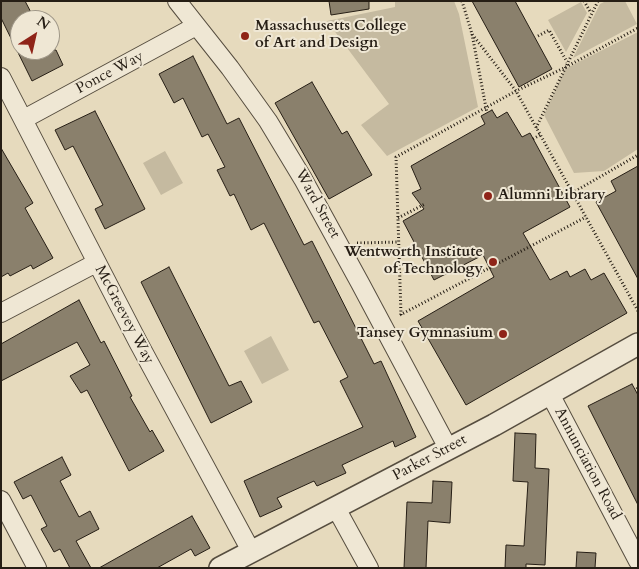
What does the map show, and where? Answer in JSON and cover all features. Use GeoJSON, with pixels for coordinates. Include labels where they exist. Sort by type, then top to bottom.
{"type":"FeatureCollection","features":[{"type":"Feature","properties":{"kind":"street","name":"Ward Street"},"geometry":{"type":"LineString","coordinates":[[177,1],[230,68],[268,121],[303,179],[360,282],[448,448]]}},
{"type":"Feature","properties":{"kind":"street","name":"Ponce Way"},"geometry":{"type":"LineString","coordinates":[[24,119],[196,26]]}},
{"type":"Feature","properties":{"kind":"street","name":"McGreevey Way"},"geometry":{"type":"LineString","coordinates":[[1,77],[96,263],[250,551]]}},
{"type":"Feature","properties":{"kind":"street"},"geometry":{"type":"LineString","coordinates":[[1,313],[96,263]]}},
{"type":"Feature","properties":{"kind":"street","name":"Parker Street"},"geometry":{"type":"LineString","coordinates":[[220,568],[494,425],[638,344]]}},
{"type":"Feature","properties":{"kind":"street","name":"Annunciation Road"},"geometry":{"type":"LineString","coordinates":[[550,394],[638,561]]}},
{"type":"Feature","properties":{"kind":"street"},"geometry":{"type":"LineString","coordinates":[[1,500],[38,568]]}},
{"type":"Feature","properties":{"kind":"street"},"geometry":{"type":"LineString","coordinates":[[336,508],[368,568]]}},
{"type":"Feature","properties":{"kind":"path"},"geometry":{"type":"LineString","coordinates":[[462,1],[472,34],[487,113]]}},
{"type":"Feature","properties":{"kind":"path"},"geometry":{"type":"LineString","coordinates":[[584,1],[591,13]]}},
{"type":"Feature","properties":{"kind":"path"},"geometry":{"type":"LineString","coordinates":[[536,128],[598,1]]}},
{"type":"Feature","properties":{"kind":"path"},"geometry":{"type":"LineString","coordinates":[[401,315],[396,157],[516,91],[564,68],[638,28]]}},
{"type":"Feature","properties":{"kind":"path"},"geometry":{"type":"LineString","coordinates":[[538,36],[550,30],[567,62]]}},
{"type":"Feature","properties":{"kind":"path"},"geometry":{"type":"LineString","coordinates":[[472,34],[516,91],[638,311]]}},
{"type":"Feature","properties":{"kind":"path"},"geometry":{"type":"LineString","coordinates":[[533,139],[540,134]]}},
{"type":"Feature","properties":{"kind":"path"},"geometry":{"type":"LineString","coordinates":[[572,193],[638,155]]}},
{"type":"Feature","properties":{"kind":"path"},"geometry":{"type":"LineString","coordinates":[[398,218],[425,204]]}},
{"type":"Feature","properties":{"kind":"path"},"geometry":{"type":"LineString","coordinates":[[395,318],[586,217]]}},
{"type":"Feature","properties":{"kind":"shaded area"},"geometry":{"type":"Polygon","coordinates":[[[395,1],[454,1],[459,14],[478,107],[387,156],[361,125],[389,104],[327,21],[395,7],[395,1]]]}},
{"type":"Feature","properties":{"kind":"shaded area"},"geometry":{"type":"Polygon","coordinates":[[[606,1],[625,1],[637,24],[573,58],[600,4],[606,1]]]}},
{"type":"Feature","properties":{"kind":"shaded area"},"geometry":{"type":"Polygon","coordinates":[[[581,2],[587,13],[566,52],[548,20],[581,2]]]}},
{"type":"Feature","properties":{"kind":"shaded area"},"geometry":{"type":"Polygon","coordinates":[[[638,32],[638,149],[604,171],[574,173],[544,115],[565,69],[638,32]]]}},
{"type":"Feature","properties":{"kind":"shaded area"},"geometry":{"type":"Polygon","coordinates":[[[165,151],[183,183],[161,195],[143,163],[165,151]]]}},
{"type":"Feature","properties":{"kind":"shaded area"},"geometry":{"type":"Polygon","coordinates":[[[271,336],[289,370],[262,384],[244,351],[271,336]]]}},
{"type":"Feature","properties":{"kind":"building"},"geometry":{"type":"Polygon","coordinates":[[[1,1],[25,1],[30,10],[10,10],[10,36],[1,18],[1,1]]]}},
{"type":"Feature","properties":{"kind":"building"},"geometry":{"type":"Polygon","coordinates":[[[329,1],[369,1],[369,9],[331,15],[329,1]]]}},
{"type":"Feature","properties":{"kind":"building"},"geometry":{"type":"Polygon","coordinates":[[[472,1],[515,1],[552,69],[519,87],[472,1]]]}},
{"type":"Feature","properties":{"kind":"building"},"geometry":{"type":"Polygon","coordinates":[[[193,56],[227,124],[239,118],[304,245],[312,241],[374,364],[381,361],[416,437],[395,447],[393,441],[342,465],[346,473],[317,486],[314,481],[277,498],[282,507],[260,517],[244,481],[363,427],[340,381],[348,377],[319,321],[314,323],[264,223],[251,230],[234,194],[230,196],[217,170],[225,167],[208,134],[202,137],[183,98],[174,103],[159,74],[193,56]]]}},
{"type":"Feature","properties":{"kind":"building"},"geometry":{"type":"Polygon","coordinates":[[[60,59],[63,65],[32,81],[22,60],[60,59]]]}},
{"type":"Feature","properties":{"kind":"building"},"geometry":{"type":"Polygon","coordinates":[[[312,82],[342,134],[347,131],[372,175],[329,199],[275,103],[312,82]]]}},
{"type":"Feature","properties":{"kind":"building"},"geometry":{"type":"Polygon","coordinates":[[[492,110],[497,118],[507,112],[522,137],[530,133],[570,207],[523,233],[550,280],[567,271],[570,277],[585,269],[591,280],[604,273],[627,313],[466,405],[418,321],[494,277],[483,255],[434,280],[403,221],[424,209],[412,193],[421,189],[411,166],[485,124],[481,116],[492,110]]]}},
{"type":"Feature","properties":{"kind":"building"},"geometry":{"type":"Polygon","coordinates":[[[95,111],[145,209],[105,229],[95,209],[103,205],[73,146],[65,150],[55,130],[95,111]]]}},
{"type":"Feature","properties":{"kind":"building"},"geometry":{"type":"Polygon","coordinates":[[[1,148],[33,203],[25,208],[53,258],[33,269],[31,265],[10,276],[8,273],[1,277],[1,148]]]}},
{"type":"Feature","properties":{"kind":"building"},"geometry":{"type":"Polygon","coordinates":[[[638,166],[638,279],[596,202],[616,191],[611,181],[638,166]]]}},
{"type":"Feature","properties":{"kind":"building"},"geometry":{"type":"Polygon","coordinates":[[[169,267],[229,386],[241,381],[252,402],[211,423],[141,282],[169,267]]]}},
{"type":"Feature","properties":{"kind":"building"},"geometry":{"type":"Polygon","coordinates":[[[79,300],[101,343],[104,341],[132,396],[130,397],[150,432],[152,430],[164,451],[129,471],[87,390],[81,393],[70,376],[90,365],[77,342],[1,381],[1,344],[79,300]]]}},
{"type":"Feature","properties":{"kind":"building"},"geometry":{"type":"Polygon","coordinates":[[[632,384],[638,395],[638,505],[588,406],[632,384]]]}},
{"type":"Feature","properties":{"kind":"building"},"geometry":{"type":"Polygon","coordinates":[[[515,433],[536,434],[535,468],[549,469],[545,565],[526,564],[526,568],[505,568],[506,545],[524,546],[528,482],[513,481],[515,433]]]}},
{"type":"Feature","properties":{"kind":"building"},"geometry":{"type":"Polygon","coordinates":[[[62,457],[71,475],[60,481],[79,517],[90,511],[99,529],[76,541],[91,568],[70,568],[60,549],[54,552],[41,529],[47,526],[31,495],[23,499],[14,482],[62,457]]]}},
{"type":"Feature","properties":{"kind":"building"},"geometry":{"type":"Polygon","coordinates":[[[433,481],[452,482],[450,523],[428,521],[426,568],[404,568],[407,502],[432,503],[433,481]]]}},
{"type":"Feature","properties":{"kind":"building"},"geometry":{"type":"Polygon","coordinates":[[[192,516],[210,548],[195,556],[191,549],[157,568],[99,568],[192,516]]]}},
{"type":"Feature","properties":{"kind":"building"},"geometry":{"type":"Polygon","coordinates":[[[577,552],[596,553],[595,568],[576,568],[577,552]]]}},
{"type":"Feature","properties":{"kind":"place","name":"Massachusetts College of Art and Design"},"geometry":{"type":"Point","coordinates":[245,36]}},
{"type":"Feature","properties":{"kind":"place","name":"Alumni Library"},"geometry":{"type":"Point","coordinates":[488,196]}},
{"type":"Feature","properties":{"kind":"place","name":"Wentworth Institute of Technology"},"geometry":{"type":"Point","coordinates":[493,262]}},
{"type":"Feature","properties":{"kind":"place","name":"Tansey Gymnasium"},"geometry":{"type":"Point","coordinates":[503,334]}}]}
